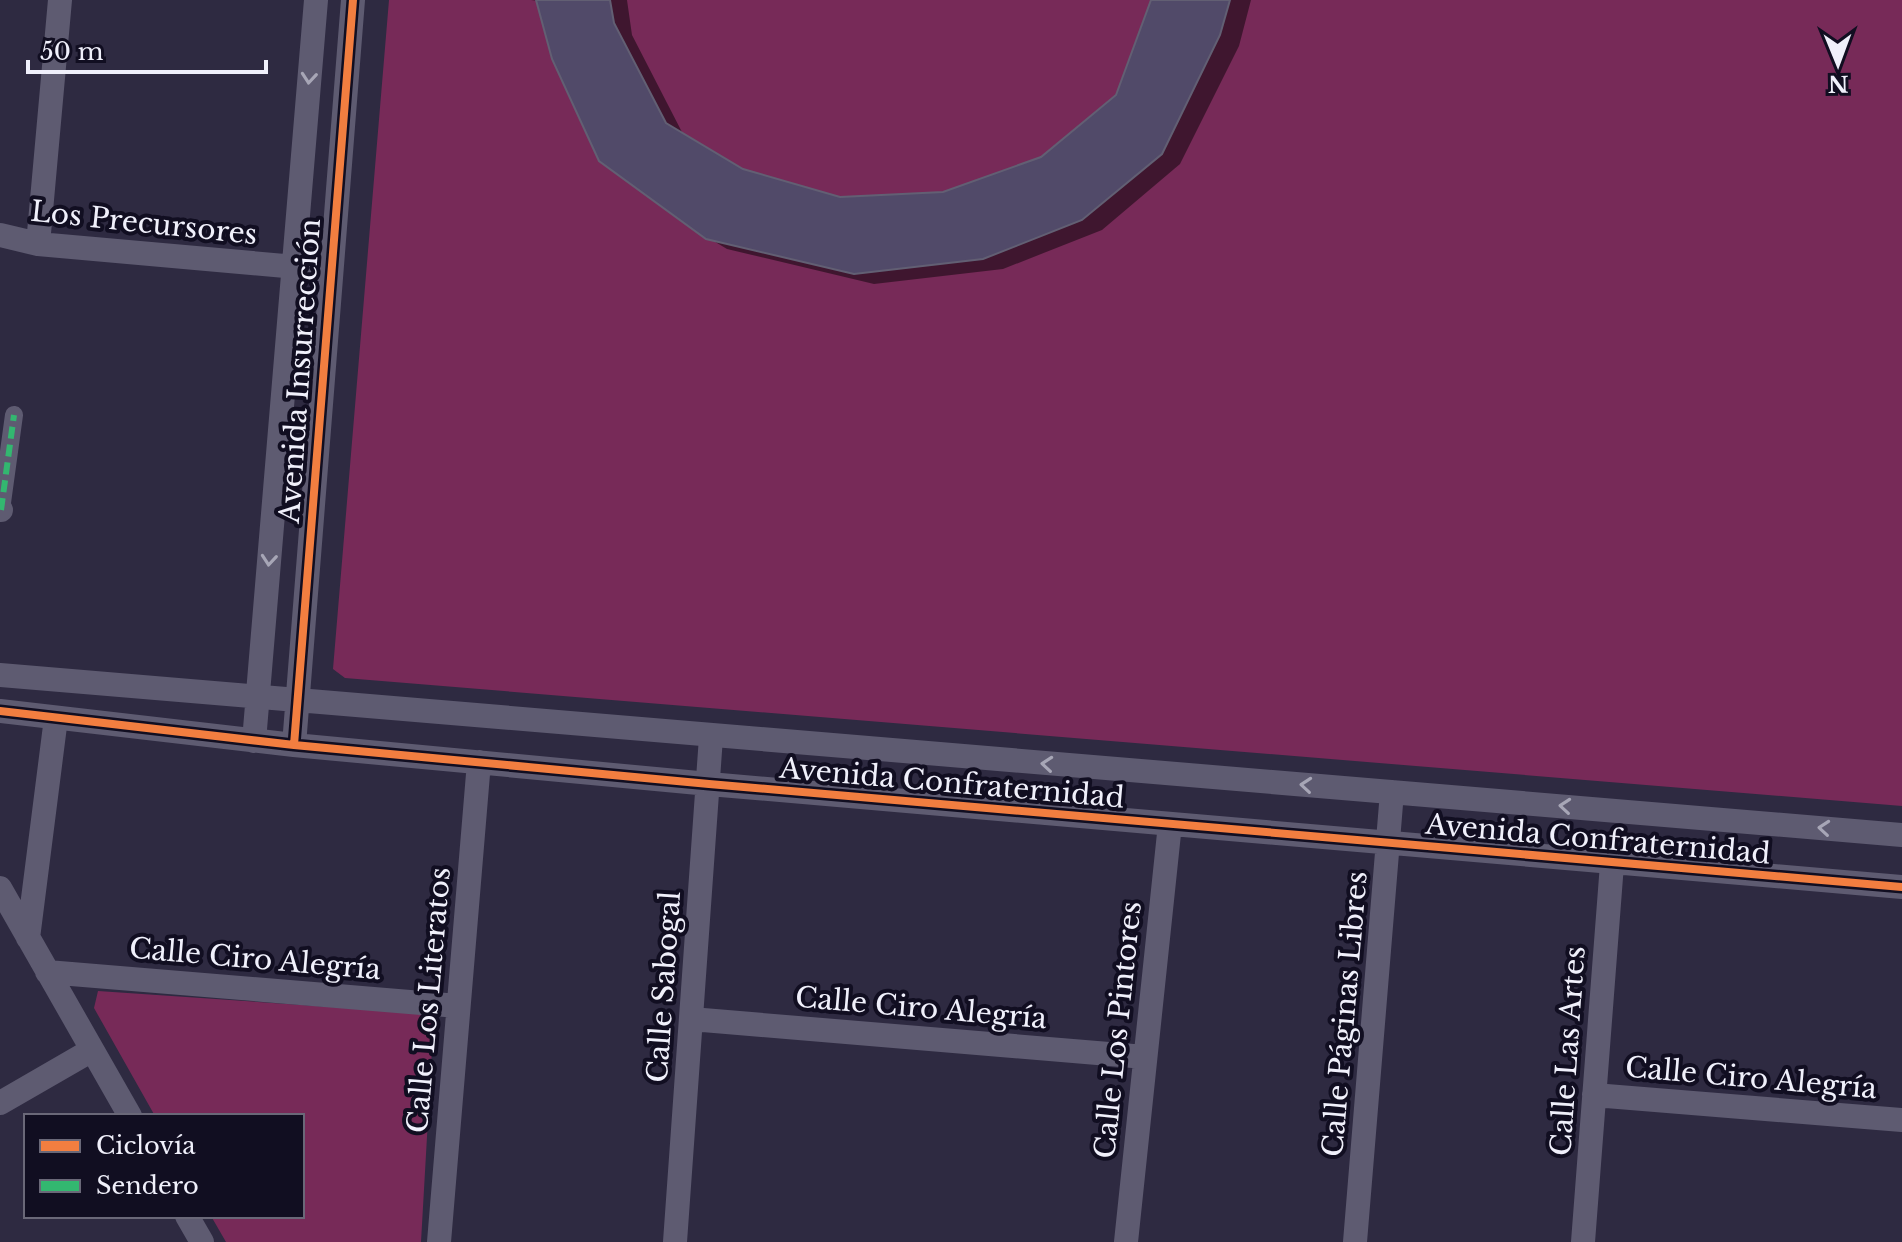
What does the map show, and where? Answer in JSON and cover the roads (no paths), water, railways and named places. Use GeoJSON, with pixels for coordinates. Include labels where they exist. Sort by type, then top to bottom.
{"type":"FeatureCollection","features":[{"type":"Feature","properties":{"kind":"street"},"geometry":{"type":"LineString","coordinates":[[38,244],[60,0]]}},
{"type":"Feature","properties":{"kind":"street","name":"Avenida Insurrección"},"geometry":{"type":"LineString","coordinates":[[254,741],[316,0]]}},
{"type":"Feature","properties":{"kind":"street","name":"Avenida Insurrección"},"geometry":{"type":"LineString","coordinates":[[294,745],[353,0]]}},
{"type":"Feature","properties":{"kind":"street","name":"Los Precursores"},"geometry":{"type":"LineString","coordinates":[[0,235],[38,244],[330,270]]}},
{"type":"Feature","properties":{"kind":"street"},"geometry":{"type":"LineString","coordinates":[[0,510],[14,415]]}},
{"type":"Feature","properties":{"kind":"street","name":"Avenida Confraternidad"},"geometry":{"type":"LineString","coordinates":[[0,675],[1902,835]]}},
{"type":"Feature","properties":{"kind":"street","name":"Avenida Confraternidad"},"geometry":{"type":"LineString","coordinates":[[0,711],[254,741],[709,784],[1902,887]]}},
{"type":"Feature","properties":{"kind":"street"},"geometry":{"type":"LineString","coordinates":[[28,938],[56,718]]}},
{"type":"Feature","properties":{"kind":"street","name":"Calle Sabogal"},"geometry":{"type":"LineString","coordinates":[[675,1242],[711,737]]}},
{"type":"Feature","properties":{"kind":"street","name":"Calle Los Literatos"},"geometry":{"type":"LineString","coordinates":[[439,1242],[479,762]]}},
{"type":"Feature","properties":{"kind":"street","name":"Calle Páginas Libres"},"geometry":{"type":"LineString","coordinates":[[1355,1242],[1392,792]]}},
{"type":"Feature","properties":{"kind":"street","name":"Calle Los Pintores"},"geometry":{"type":"LineString","coordinates":[[1126,1242],[1170,824]]}},
{"type":"Feature","properties":{"kind":"street","name":"Calle Las Artes"},"geometry":{"type":"LineString","coordinates":[[1583,1242],[1612,864]]}},
{"type":"Feature","properties":{"kind":"street"},"geometry":{"type":"LineString","coordinates":[[0,888],[129,1114]]}},
{"type":"Feature","properties":{"kind":"street","name":"Calle Ciro Alegría"},"geometry":{"type":"LineString","coordinates":[[47,972],[458,1006]]}},
{"type":"Feature","properties":{"kind":"street","name":"Calle Ciro Alegría"},"geometry":{"type":"LineString","coordinates":[[691,1019],[1145,1057]]}},
{"type":"Feature","properties":{"kind":"street"},"geometry":{"type":"LineString","coordinates":[[0,1103],[92,1050]]}},
{"type":"Feature","properties":{"kind":"street","name":"Calle Ciro Alegría"},"geometry":{"type":"LineString","coordinates":[[1594,1095],[1902,1120]]}},
{"type":"Feature","properties":{"kind":"street"},"geometry":{"type":"LineString","coordinates":[[188,1218],[202,1242]]}}]}
